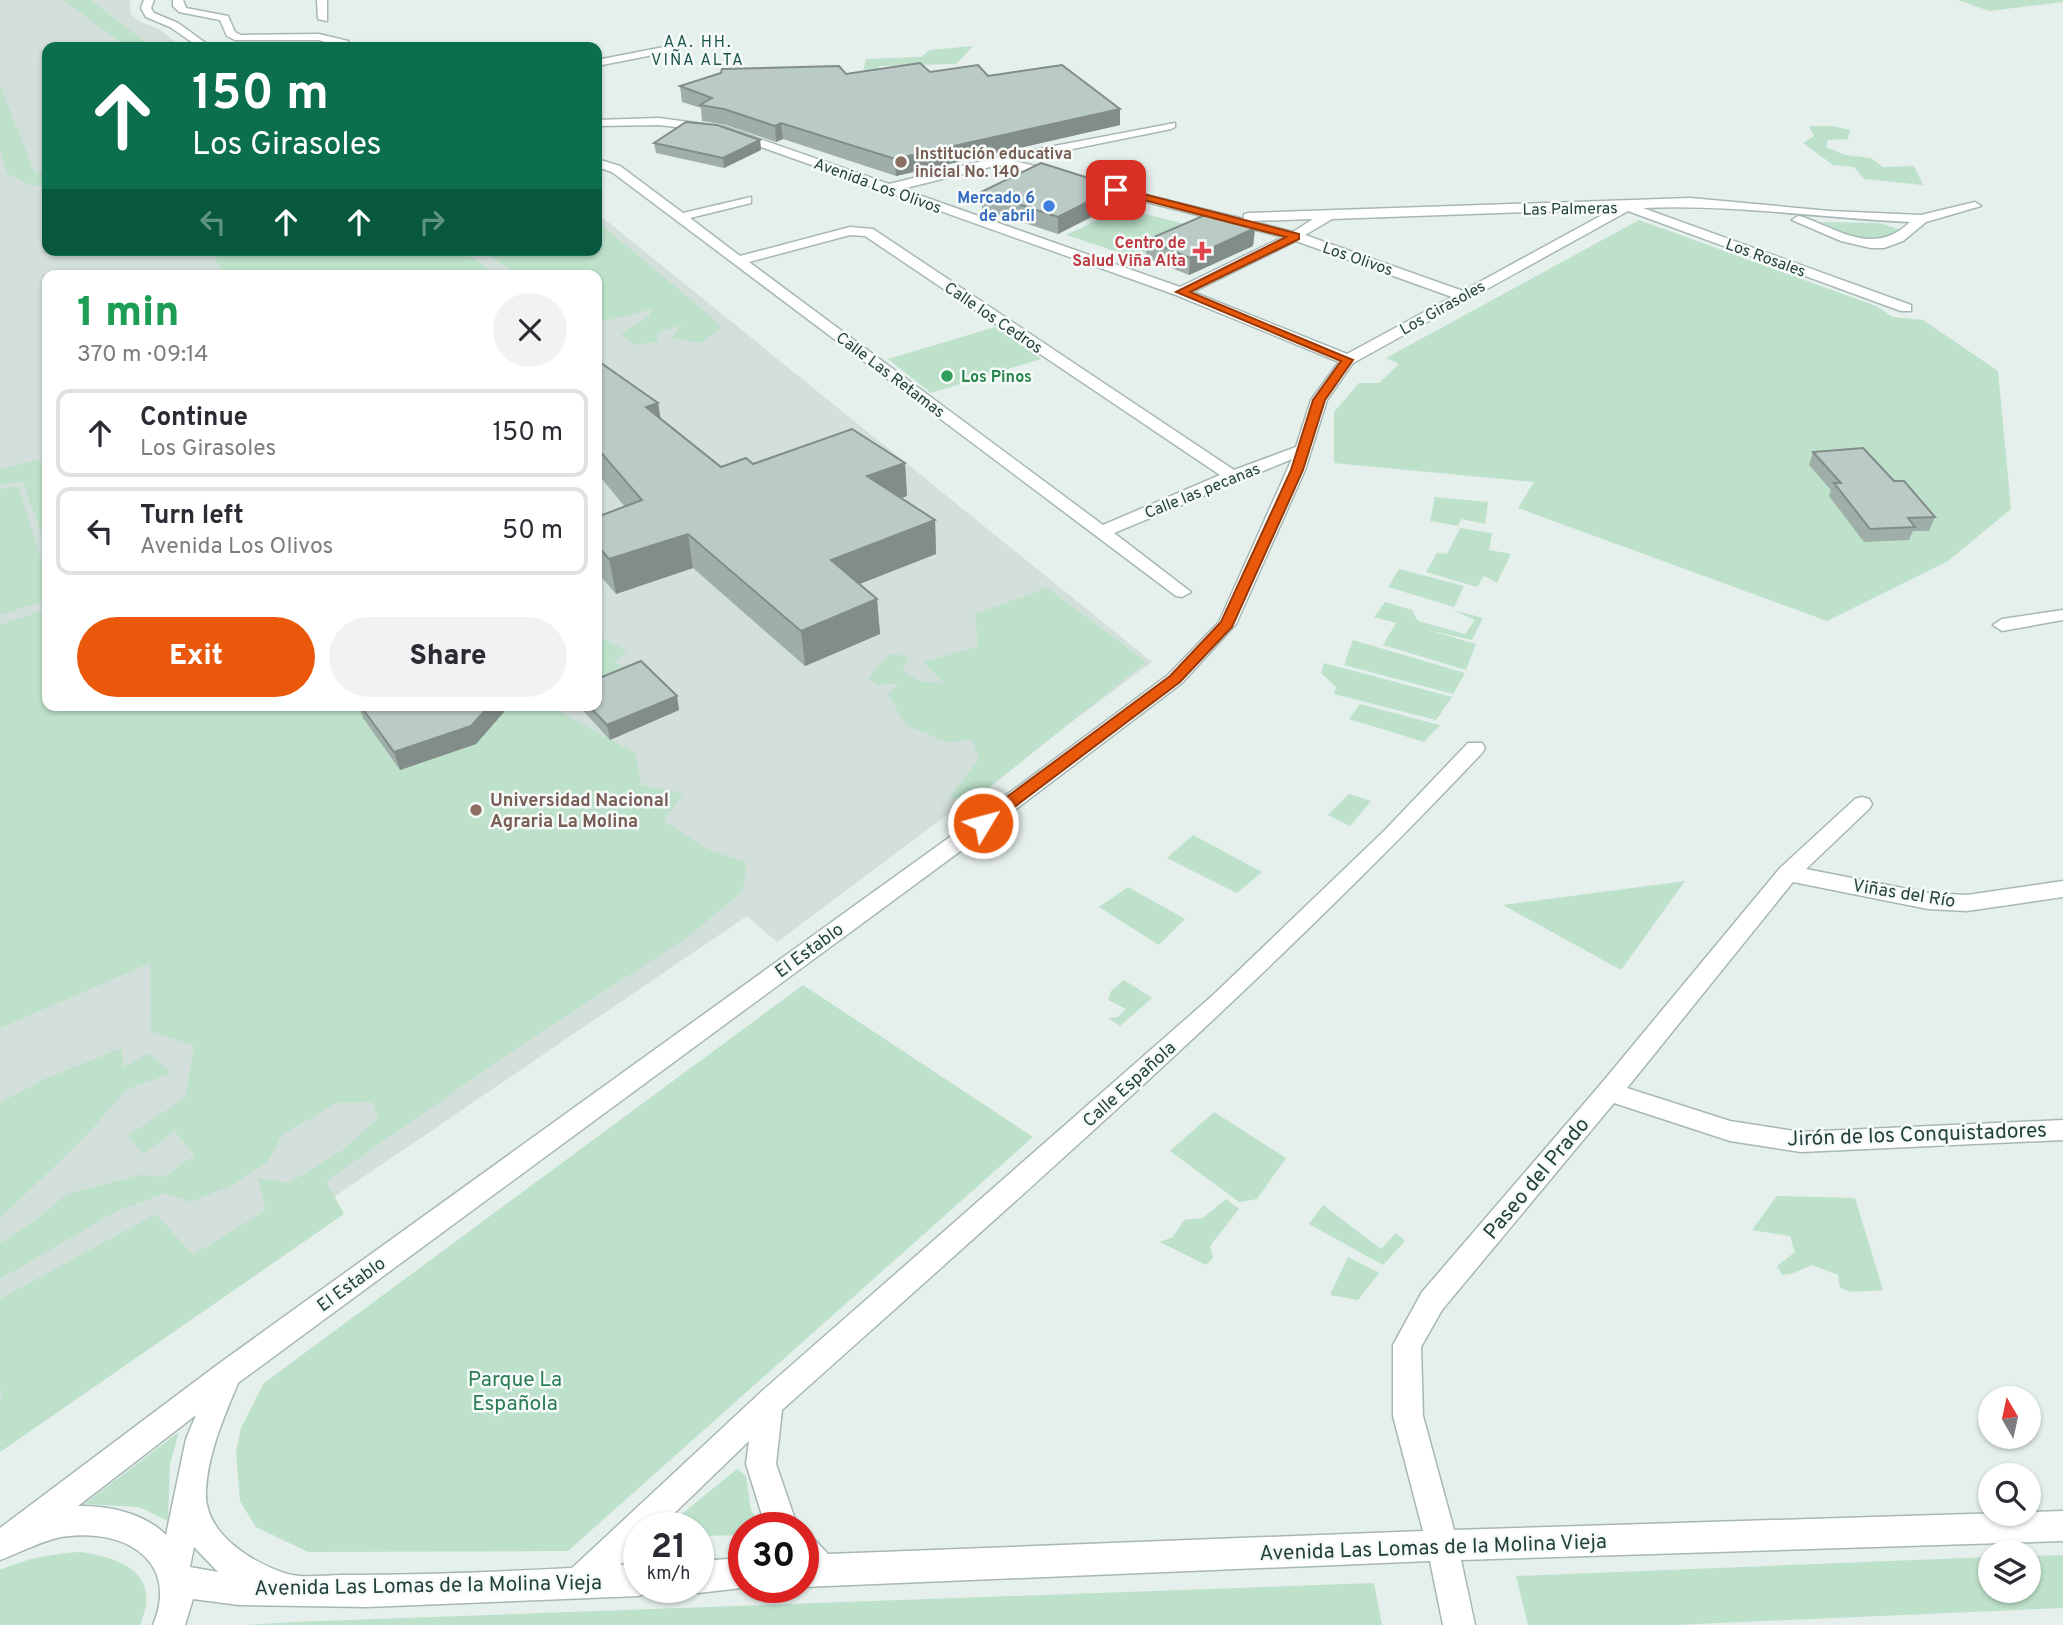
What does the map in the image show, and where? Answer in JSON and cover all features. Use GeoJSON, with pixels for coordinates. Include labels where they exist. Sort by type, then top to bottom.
{"type":"FeatureCollection","features":[{"type":"Feature","properties":{"kind":"street"},"geometry":{"type":"LineString","coordinates":[[149,0],[146,8],[150,16],[174,25],[199,42]]}},
{"type":"Feature","properties":{"kind":"street"},"geometry":{"type":"LineString","coordinates":[[178,0],[178,6],[183,10],[224,18],[230,34],[239,38],[321,38],[342,42]]}},
{"type":"Feature","properties":{"kind":"street"},"geometry":{"type":"LineString","coordinates":[[322,0],[323,19]]}},
{"type":"Feature","properties":{"kind":"street"},"geometry":{"type":"LineString","coordinates":[[602,62],[669,49]]}},
{"type":"Feature","properties":{"kind":"street","name":"Avenida Los Olivos"},"geometry":{"type":"LineString","coordinates":[[602,123],[690,123],[721,129],[1181,292],[1348,360]]}},
{"type":"Feature","properties":{"kind":"street"},"geometry":{"type":"LineString","coordinates":[[998,161],[1171,125]]}},
{"type":"Feature","properties":{"kind":"street","name":"Los Olivos"},"geometry":{"type":"LineString","coordinates":[[886,189],[998,161],[1295,236],[1461,295]]}},
{"type":"Feature","properties":{"kind":"street","name":"Calle Las Retamas"},"geometry":{"type":"LineString","coordinates":[[602,164],[612,166],[1182,592]]}},
{"type":"Feature","properties":{"kind":"street"},"geometry":{"type":"LineString","coordinates":[[681,217],[747,200]]}},
{"type":"Feature","properties":{"kind":"street","name":"Las Palmeras"},"geometry":{"type":"LineString","coordinates":[[1181,292],[1295,236],[1329,215],[1702,203],[1921,219],[1975,206]]}},
{"type":"Feature","properties":{"kind":"street","name":"Los Girasoles"},"geometry":{"type":"LineString","coordinates":[[1302,450],[1319,400],[1348,360],[1461,295],[1627,206]]}},
{"type":"Feature","properties":{"kind":"street","name":"Los Rosales"},"geometry":{"type":"LineString","coordinates":[[1627,206],[1906,308]]}},
{"type":"Feature","properties":{"kind":"street"},"geometry":{"type":"LineString","coordinates":[[1769,210],[1872,243],[1892,242],[1921,219]]}},
{"type":"Feature","properties":{"kind":"street"},"geometry":{"type":"LineString","coordinates":[[1222,218],[1329,215]]}},
{"type":"Feature","properties":{"kind":"street","name":"Calle los Cedros"},"geometry":{"type":"LineString","coordinates":[[738,260],[850,231],[868,232],[1232,476]]}},
{"type":"Feature","properties":{"kind":"street","name":"Calle las pecanas"},"geometry":{"type":"LineString","coordinates":[[1103,531],[1232,476],[1302,450]]}},
{"type":"Feature","properties":{"kind":"street","name":"El Establo"},"geometry":{"type":"LineString","coordinates":[[8,1540],[227,1374],[962,839],[1175,679],[1227,624],[1297,470],[1302,450]]}},
{"type":"Feature","properties":{"kind":"street"},"geometry":{"type":"LineString","coordinates":[[2002,625],[2063,615]]}},
{"type":"Feature","properties":{"kind":"street","name":"Calle Española"},"geometry":{"type":"LineString","coordinates":[[579,1584],[768,1405],[1209,1013],[1406,822],[1475,748]]}},
{"type":"Feature","properties":{"kind":"street","name":"Paseo del Prado"},"geometry":{"type":"LineString","coordinates":[[1459,1625],[1429,1487],[1408,1416],[1407,1345],[1432,1301],[1609,1092],[1788,873],[1863,804]]}},
{"type":"Feature","properties":{"kind":"street","name":"Viñas del Río"},"geometry":{"type":"LineString","coordinates":[[1788,873],[1928,901],[1967,903],[2063,889]]}},
{"type":"Feature","properties":{"kind":"street","name":"Jirón de los Conquistadores"},"geometry":{"type":"LineString","coordinates":[[1609,1092],[1730,1131],[1801,1142],[2063,1130]]}},
{"type":"Feature","properties":{"kind":"street"},"geometry":{"type":"LineString","coordinates":[[169,1625],[178,1597],[176,1574],[201,1438],[227,1374]]}},
{"type":"Feature","properties":{"kind":"street"},"geometry":{"type":"LineString","coordinates":[[768,1405],[761,1464],[776,1512]]}},
{"type":"Feature","properties":{"kind":"street"},"geometry":{"type":"LineString","coordinates":[[190,1489],[200,1527],[218,1552],[247,1575],[295,1591]]}},
{"type":"Feature","properties":{"kind":"street"},"geometry":{"type":"LineString","coordinates":[[8,1540],[57,1523],[86,1520],[114,1523],[143,1533],[160,1550],[176,1574]]}},
{"type":"Feature","properties":{"kind":"street","name":"Avenida Las Lomas de la Molina Vieja"},"geometry":{"type":"LineString","coordinates":[[819,1563],[2063,1526]]}},
{"type":"Feature","properties":{"kind":"street","name":"Avenida Las Lomas de la Molina Vieja"},"geometry":{"type":"LineString","coordinates":[[176,1574],[194,1586],[295,1591],[623,1581]]}},
{"type":"Feature","properties":{"kind":"shaded area","name":"Universidad Nacional Agraria La Molina"},"geometry":{"type":"Polygon","coordinates":[[[0,0],[132,0],[130,14],[159,29],[176,42],[42,42],[42,256],[602,256],[602,217],[1152,662],[777,942],[747,916],[0,1424],[0,0]]]}},
{"type":"Feature","properties":{"kind":"green space"},"geometry":{"type":"Polygon","coordinates":[[[63,0],[90,0],[145,42],[120,42],[63,0]]]}},
{"type":"Feature","properties":{"kind":"green space"},"geometry":{"type":"Polygon","coordinates":[[[1958,0],[2063,0],[2063,2],[1989,11],[1958,0]]]}},
{"type":"Feature","properties":{"kind":"green space"},"geometry":{"type":"Polygon","coordinates":[[[973,46],[956,64],[880,66],[871,75],[863,73],[866,59],[921,57],[930,50],[973,46]]]}},
{"type":"Feature","properties":{"kind":"green space"},"geometry":{"type":"Polygon","coordinates":[[[0,86],[34,171],[42,173],[42,185],[33,186],[7,173],[0,150],[0,86]]]}},
{"type":"Feature","properties":{"kind":"green space"},"geometry":{"type":"Polygon","coordinates":[[[1809,126],[1832,126],[1850,130],[1848,139],[1828,140],[1826,147],[1845,155],[1871,158],[1883,167],[1914,166],[1923,185],[1864,179],[1854,167],[1833,165],[1803,143],[1814,136],[1809,126]]]}},
{"type":"Feature","properties":{"kind":"green space"},"geometry":{"type":"Polygon","coordinates":[[[1123,208],[1199,228],[1136,258],[1066,235],[1123,208]]]}},
{"type":"Feature","properties":{"kind":"green space"},"geometry":{"type":"Polygon","coordinates":[[[1639,220],[1876,306],[1893,317],[1923,320],[1998,371],[2011,509],[1948,561],[1827,621],[1518,508],[1534,482],[1334,463],[1334,412],[1359,383],[1379,383],[1399,364],[1386,358],[1639,220]]]}},
{"type":"Feature","properties":{"kind":"green space"},"geometry":{"type":"Polygon","coordinates":[[[1820,222],[1879,223],[1900,232],[1879,238],[1859,237],[1820,222]]]}},
{"type":"Feature","properties":{"kind":"green space"},"geometry":{"type":"Polygon","coordinates":[[[602,225],[721,328],[701,343],[672,338],[682,324],[657,334],[657,342],[635,345],[621,334],[649,316],[652,309],[602,322],[602,270],[510,270],[489,256],[602,256],[602,225]]]}},
{"type":"Feature","properties":{"kind":"green space"},"geometry":{"type":"Polygon","coordinates":[[[470,256],[490,270],[221,270],[215,258],[470,256]]]}},
{"type":"Feature","properties":{"kind":"green space","name":"Los Pinos"},"geometry":{"type":"Polygon","coordinates":[[[995,327],[1041,359],[931,393],[888,359],[995,327]]]}},
{"type":"Feature","properties":{"kind":"green space"},"geometry":{"type":"Polygon","coordinates":[[[36,460],[42,463],[42,536],[23,481],[0,485],[0,469],[36,460]]]}},
{"type":"Feature","properties":{"kind":"green space"},"geometry":{"type":"Polygon","coordinates":[[[18,486],[42,563],[42,602],[0,615],[0,489],[18,486]]]}},
{"type":"Feature","properties":{"kind":"green space"},"geometry":{"type":"Polygon","coordinates":[[[1435,497],[1488,502],[1485,524],[1461,519],[1458,526],[1430,521],[1435,497]]]}},
{"type":"Feature","properties":{"kind":"green space"},"geometry":{"type":"Polygon","coordinates":[[[1460,528],[1492,533],[1489,550],[1511,554],[1497,583],[1484,576],[1477,587],[1426,572],[1437,553],[1447,554],[1460,528]]]}},
{"type":"Feature","properties":{"kind":"green space"},"geometry":{"type":"Polygon","coordinates":[[[1399,569],[1464,586],[1454,607],[1388,587],[1399,569]]]}},
{"type":"Feature","properties":{"kind":"green space"},"geometry":{"type":"Polygon","coordinates":[[[1047,588],[1146,662],[975,799],[949,798],[979,759],[972,739],[950,743],[907,726],[888,695],[898,683],[878,685],[868,678],[890,654],[908,656],[902,671],[923,682],[944,683],[923,662],[978,647],[975,614],[1047,588]]]}},
{"type":"Feature","properties":{"kind":"green space"},"geometry":{"type":"Polygon","coordinates":[[[1385,602],[1412,610],[1418,621],[1465,634],[1475,620],[1453,610],[1483,618],[1472,640],[1428,630],[1476,644],[1466,670],[1383,645],[1396,623],[1374,617],[1385,602]]]}},
{"type":"Feature","properties":{"kind":"green space"},"geometry":{"type":"Polygon","coordinates":[[[42,611],[42,711],[559,711],[636,754],[641,785],[683,793],[664,821],[707,849],[747,863],[742,892],[686,938],[514,1050],[326,1181],[344,1214],[0,1452],[0,1400],[3,1394],[0,1389],[0,1299],[156,1214],[193,1255],[266,1210],[257,1178],[289,1183],[343,1150],[378,1118],[372,1102],[336,1103],[282,1135],[268,1161],[234,1184],[191,1202],[165,1193],[117,1211],[0,1279],[0,1243],[40,1217],[67,1194],[140,1175],[164,1177],[195,1155],[174,1131],[143,1154],[128,1136],[185,1098],[194,1046],[151,1031],[150,963],[0,1028],[0,625],[42,611]]]}},
{"type":"Feature","properties":{"kind":"green space"},"geometry":{"type":"Polygon","coordinates":[[[602,638],[627,650],[614,662],[632,671],[602,687],[602,638]]]}},
{"type":"Feature","properties":{"kind":"green space"},"geometry":{"type":"Polygon","coordinates":[[[1353,640],[1465,673],[1453,694],[1344,665],[1353,640]]]}},
{"type":"Feature","properties":{"kind":"green space"},"geometry":{"type":"Polygon","coordinates":[[[1324,663],[1452,697],[1436,720],[1334,694],[1336,687],[1321,673],[1324,663]]]}},
{"type":"Feature","properties":{"kind":"green space"},"geometry":{"type":"Polygon","coordinates":[[[1360,704],[1440,725],[1424,742],[1349,719],[1360,704]]]}},
{"type":"Feature","properties":{"kind":"green space"},"geometry":{"type":"Polygon","coordinates":[[[1349,794],[1371,801],[1350,826],[1328,815],[1349,794]]]}},
{"type":"Feature","properties":{"kind":"green space"},"geometry":{"type":"Polygon","coordinates":[[[1193,835],[1262,872],[1237,893],[1167,858],[1193,835]]]}},
{"type":"Feature","properties":{"kind":"green space"},"geometry":{"type":"Polygon","coordinates":[[[1685,881],[1621,970],[1503,905],[1685,881]]]}},
{"type":"Feature","properties":{"kind":"green space"},"geometry":{"type":"Polygon","coordinates":[[[1128,887],[1185,919],[1159,945],[1099,907],[1128,887]]]}},
{"type":"Feature","properties":{"kind":"green space"},"geometry":{"type":"Polygon","coordinates":[[[1124,980],[1152,998],[1120,1026],[1108,1018],[1118,1017],[1126,1009],[1108,1000],[1111,991],[1124,980]]]}},
{"type":"Feature","properties":{"kind":"green space","name":"Parque La Española"},"geometry":{"type":"Polygon","coordinates":[[[803,985],[1033,1137],[568,1551],[308,1552],[256,1527],[240,1501],[236,1452],[241,1428],[264,1383],[803,985]]]}},
{"type":"Feature","properties":{"kind":"green space"},"geometry":{"type":"Polygon","coordinates":[[[122,1048],[123,1068],[149,1053],[171,1073],[126,1090],[82,1140],[0,1218],[0,1103],[42,1080],[122,1048]]]}},
{"type":"Feature","properties":{"kind":"green space"},"geometry":{"type":"Polygon","coordinates":[[[1214,1112],[1286,1158],[1257,1199],[1239,1202],[1170,1151],[1214,1112]]]}},
{"type":"Feature","properties":{"kind":"green space"},"geometry":{"type":"Polygon","coordinates":[[[1777,1196],[1855,1198],[1883,1290],[1851,1292],[1840,1288],[1838,1275],[1812,1265],[1782,1275],[1777,1266],[1795,1252],[1790,1236],[1752,1230],[1777,1196]]]}},
{"type":"Feature","properties":{"kind":"green space"},"geometry":{"type":"Polygon","coordinates":[[[1226,1199],[1239,1209],[1210,1246],[1213,1258],[1206,1265],[1160,1242],[1173,1237],[1184,1220],[1203,1218],[1226,1199]]]}},
{"type":"Feature","properties":{"kind":"green space"},"geometry":{"type":"Polygon","coordinates":[[[1323,1205],[1381,1249],[1396,1233],[1405,1241],[1383,1265],[1309,1224],[1323,1205]]]}},
{"type":"Feature","properties":{"kind":"green space"},"geometry":{"type":"Polygon","coordinates":[[[1348,1257],[1379,1273],[1358,1300],[1330,1295],[1348,1257]]]}},
{"type":"Feature","properties":{"kind":"green space"},"geometry":{"type":"Polygon","coordinates":[[[179,1432],[170,1464],[168,1521],[139,1507],[84,1504],[179,1432]]]}},
{"type":"Feature","properties":{"kind":"green space"},"geometry":{"type":"Polygon","coordinates":[[[737,1469],[746,1476],[752,1512],[728,1512],[728,1535],[714,1536],[714,1512],[684,1512],[737,1469]]]}},
{"type":"Feature","properties":{"kind":"green space"},"geometry":{"type":"Polygon","coordinates":[[[80,1552],[111,1559],[135,1572],[146,1593],[146,1608],[140,1625],[0,1625],[0,1570],[39,1557],[80,1552]]]}},
{"type":"Feature","properties":{"kind":"green space"},"geometry":{"type":"Polygon","coordinates":[[[2063,1555],[2063,1608],[1674,1625],[1528,1625],[1516,1576],[1978,1557],[1978,1603],[2041,1603],[2041,1556],[2063,1555]]]}},
{"type":"Feature","properties":{"kind":"green space"},"geometry":{"type":"Polygon","coordinates":[[[1374,1583],[1382,1625],[246,1625],[293,1622],[1374,1583]]]}},
{"type":"Feature","properties":{"kind":"building"},"geometry":{"type":"Polygon","coordinates":[[[920,63],[930,72],[978,65],[988,76],[1062,65],[1120,109],[895,159],[781,123],[775,126],[724,109],[700,105],[712,98],[680,86],[721,73],[722,69],[839,66],[846,74],[920,63]]]}},
{"type":"Feature","properties":{"kind":"building"},"geometry":{"type":"Polygon","coordinates":[[[686,122],[717,125],[760,140],[723,158],[654,143],[686,122]]]}},
{"type":"Feature","properties":{"kind":"building"},"geometry":{"type":"Polygon","coordinates":[[[1041,163],[1117,187],[1058,217],[981,192],[1041,163]]]}},
{"type":"Feature","properties":{"kind":"building"},"geometry":{"type":"Polygon","coordinates":[[[1212,212],[1255,228],[1190,258],[1147,240],[1212,212]]]}},
{"type":"Feature","properties":{"kind":"building"},"geometry":{"type":"Polygon","coordinates":[[[602,364],[658,403],[646,407],[721,467],[746,458],[753,464],[852,429],[905,463],[867,476],[935,520],[831,560],[877,599],[801,631],[688,534],[609,559],[602,551],[602,515],[642,500],[602,454],[602,364]]]}},
{"type":"Feature","properties":{"kind":"building"},"geometry":{"type":"Polygon","coordinates":[[[1863,448],[1894,481],[1904,481],[1935,517],[1908,518],[1915,527],[1870,529],[1834,483],[1841,483],[1813,452],[1863,448]]]}},
{"type":"Feature","properties":{"kind":"building"},"geometry":{"type":"Polygon","coordinates":[[[641,661],[677,696],[607,725],[594,711],[602,711],[602,677],[641,661]]]}},
{"type":"Feature","properties":{"kind":"building"},"geometry":{"type":"Polygon","coordinates":[[[364,711],[485,711],[471,726],[394,752],[364,711]]]}},
{"type":"Feature","properties":{"kind":"place","name":"Institución educativa inicial No. 140"},"geometry":{"type":"Point","coordinates":[901,162]}},
{"type":"Feature","properties":{"kind":"place","name":"Mercado 6 de abril"},"geometry":{"type":"Point","coordinates":[1049,206]}},
{"type":"Feature","properties":{"kind":"place","name":"Centro de Salud Viña Alta"},"geometry":{"type":"Point","coordinates":[1202,251]}},
{"type":"Feature","properties":{"kind":"place","name":"Los Pinos"},"geometry":{"type":"Point","coordinates":[947,376]}},
{"type":"Feature","properties":{"kind":"place","name":"Universidad Nacional Agraria La Molina"},"geometry":{"type":"Point","coordinates":[476,810]}},
{"type":"Feature","properties":{"kind":"district","name":"AA. HH. VIÑA ALTA"},"geometry":{"type":"Point","coordinates":[698,50]}},
{"type":"Feature","properties":{"kind":"route"},"geometry":{"type":"LineString","coordinates":[[983,823],[1175,679],[1227,624],[1297,470],[1319,400],[1348,360],[1181,292],[1295,236],[1116,190]]}}]}
